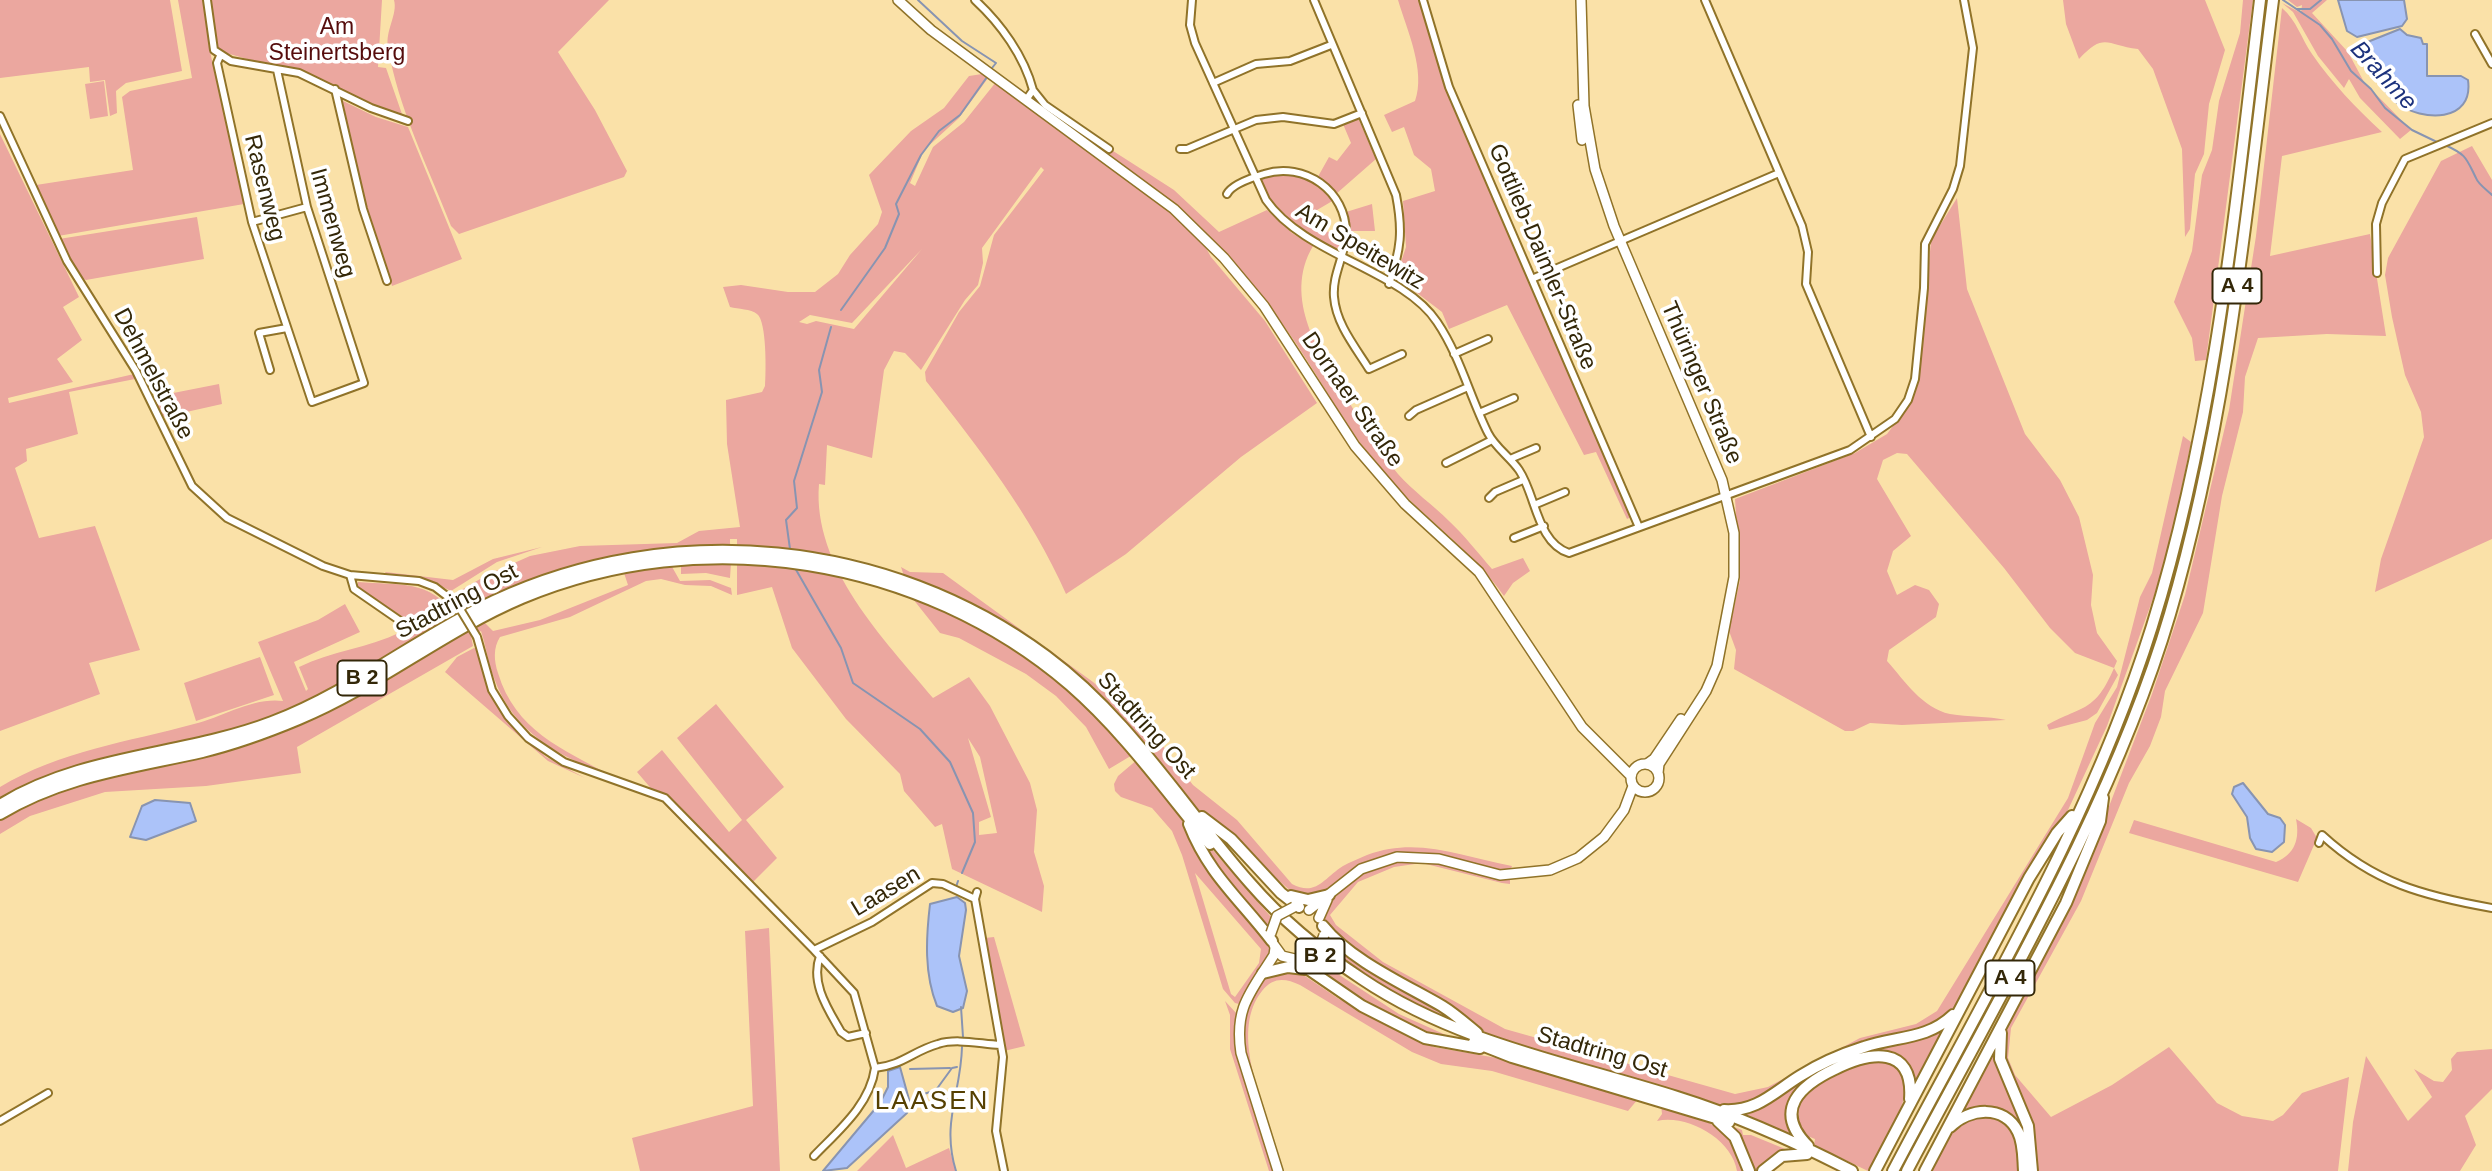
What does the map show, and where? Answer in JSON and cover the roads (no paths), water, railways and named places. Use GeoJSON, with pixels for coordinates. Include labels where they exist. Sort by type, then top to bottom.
{"type":"FeatureCollection","features":[{"type":"Feature","properties":{"kind":"highway","name":"A 4"},"geometry":{"type":"LineString","coordinates":[[1908,1171],[2017,964],[2106,782],[2136,711],[2170,617],[2211,454],[2239,271],[2273,0]]}},
{"type":"Feature","properties":{"kind":"highway","name":"A 4"},"geometry":{"type":"LineString","coordinates":[[1893,1171],[2054,866],[2120,717],[2152,627],[2196,459],[2215,352],[2260,2]]}},
{"type":"Feature","properties":{"kind":"highway","name":"Stadtring Ost"},"geometry":{"type":"LineString","coordinates":[[0,805],[60,776],[234,735],[298,712],[347,687],[455,622],[527,587],[637,556],[760,551],[819,558],[877,572],[937,598],[1021,638],[1069,674],[1115,717],[1189,812],[1254,888],[1325,953],[1412,1009],[1487,1044],[1715,1113],[1852,1171]]}},
{"type":"Feature","properties":{"kind":"highway","name":"Stadtring Ost"},"geometry":{"type":"LineString","coordinates":[[0,814],[36,794],[72,780],[203,752],[301,719],[346,696],[456,630],[526,596],[608,571],[710,554]]}},
{"type":"Feature","properties":{"kind":"highway"},"geometry":{"type":"LineString","coordinates":[[1925,1171],[2066,903],[2100,821],[2106,782]]}},
{"type":"Feature","properties":{"kind":"highway"},"geometry":{"type":"LineString","coordinates":[[1875,1171],[2029,878],[2057,833],[2081,806]]}},
{"type":"Feature","properties":{"kind":"highway","name":"B 2"},"geometry":{"type":"LineString","coordinates":[[1189,812],[1231,839],[1281,893],[1301,908]]}},
{"type":"Feature","properties":{"kind":"highway","name":"B 2"},"geometry":{"type":"LineString","coordinates":[[1189,812],[1203,855],[1241,907],[1273,941]]}},
{"type":"Feature","properties":{"kind":"highway"},"geometry":{"type":"LineString","coordinates":[[1281,893],[1308,900],[1329,895]]}},
{"type":"Feature","properties":{"kind":"highway","name":"B 2"},"geometry":{"type":"LineString","coordinates":[[1322,926],[1396,980],[1459,1017],[1487,1044]]}},
{"type":"Feature","properties":{"kind":"highway","name":"B 2"},"geometry":{"type":"LineString","coordinates":[[1263,973],[1298,962],[1362,1006],[1425,1038],[1457,1046],[1487,1044]]}},
{"type":"Feature","properties":{"kind":"highway"},"geometry":{"type":"LineString","coordinates":[[1715,1113],[1750,1108],[1766,1101],[1800,1076],[1860,1048],[1931,1032],[1960,1009]]}},
{"type":"Feature","properties":{"kind":"highway"},"geometry":{"type":"LineString","coordinates":[[2004,1021],[2000,1059],[2025,1119],[2032,1171]]}},
{"type":"Feature","properties":{"kind":"highway"},"geometry":{"type":"LineString","coordinates":[[1763,1171],[1782,1156],[1810,1152],[1797,1133],[1793,1104],[1804,1085],[1847,1063],[1877,1054],[1898,1063],[1910,1084],[1909,1107]]}},
{"type":"Feature","properties":{"kind":"highway"},"geometry":{"type":"LineString","coordinates":[[1946,1131],[1959,1119],[1975,1112],[1993,1112],[2004,1118],[2019,1134],[2024,1171]]}},
{"type":"Feature","properties":{"kind":"highway"},"geometry":{"type":"LineString","coordinates":[[1715,1113],[1735,1137],[1749,1171]]}},
{"type":"Feature","properties":{"kind":"highway","name":"Stadtring Ost"},"geometry":{"type":"LineString","coordinates":[[1810,1152],[1841,1171]]}},
{"type":"Feature","properties":{"kind":"main road","name":"Dornaer Straße"},"geometry":{"type":"LineString","coordinates":[[898,0],[932,30],[1174,208],[1231,266],[1264,306],[1355,446],[1405,504],[1479,572],[1582,727],[1643,792]]}},
{"type":"Feature","properties":{"kind":"main road","name":"Thüringer Straße"},"geometry":{"type":"LineString","coordinates":[[1575,0],[1580,48]]}},
{"type":"Feature","properties":{"kind":"main road","name":"Thüringer Straße"},"geometry":{"type":"LineString","coordinates":[[1581,0],[1578,105],[1592,183],[1724,495],[1735,556],[1717,666],[1706,691],[1663,757],[1656,787],[1643,792]]}},
{"type":"Feature","properties":{"kind":"main road","name":"Thüringer Straße"},"geometry":{"type":"LineString","coordinates":[[1624,810],[1632,781],[1642,765],[1654,759],[1696,697],[1712,663],[1729,559],[1724,495]]}},
{"type":"Feature","properties":{"kind":"main road","name":"Dornaer Straße"},"geometry":{"type":"LineString","coordinates":[[1611,755],[1658,773]]}},
{"type":"Feature","properties":{"kind":"main road"},"geometry":{"type":"LineString","coordinates":[[1278,1171],[1241,1053],[1238,1035],[1244,1003],[1275,955],[1273,941],[1277,916],[1329,895],[1362,869],[1386,859],[1406,856],[1439,859],[1500,875],[1550,870],[1578,858],[1594,846],[1643,792]]}},
{"type":"Feature","properties":{"kind":"main road"},"geometry":{"type":"LineString","coordinates":[[1263,973],[1298,962],[1318,951],[1329,895]]}},
{"type":"Feature","properties":{"kind":"main road"},"geometry":{"type":"LineString","coordinates":[[1301,908],[1322,926]]}},
{"type":"Feature","properties":{"kind":"main road"},"geometry":{"type":"LineString","coordinates":[[1273,941],[1298,962]]}},
{"type":"Feature","properties":{"kind":"street"},"geometry":{"type":"LineString","coordinates":[[206,0],[214,50],[220,56],[299,73],[371,108],[408,121]]}},
{"type":"Feature","properties":{"kind":"street"},"geometry":{"type":"LineString","coordinates":[[975,0],[991,15],[1016,50],[1033,90],[1045,105],[1109,149]]}},
{"type":"Feature","properties":{"kind":"street","name":"Am Speitewitz"},"geometry":{"type":"LineString","coordinates":[[1192,0],[1190,25],[1254,178],[1266,200],[1282,220],[1422,304],[1436,319],[1492,440],[1510,459],[1523,480],[1551,544],[1569,553],[1638,525],[1850,450],[1895,419],[1908,400],[1915,379],[1924,288],[1925,244],[1953,190],[1960,166],[1973,48],[1964,0]]}},
{"type":"Feature","properties":{"kind":"street"},"geometry":{"type":"LineString","coordinates":[[1314,0],[1396,195],[1401,222],[1401,251],[1389,284]]}},
{"type":"Feature","properties":{"kind":"street","name":"Gottlieb-Daimler-Straße"},"geometry":{"type":"LineString","coordinates":[[1423,0],[1449,87],[1534,278],[1638,525]]}},
{"type":"Feature","properties":{"kind":"street"},"geometry":{"type":"LineString","coordinates":[[1705,0],[1807,240],[1805,284],[1871,437]]}},
{"type":"Feature","properties":{"kind":"street"},"geometry":{"type":"LineString","coordinates":[[2475,34],[2492,64]]}},
{"type":"Feature","properties":{"kind":"street"},"geometry":{"type":"LineString","coordinates":[[1213,83],[1256,64],[1290,61],[1331,45]]}},
{"type":"Feature","properties":{"kind":"street","name":"Rasenweg"},"geometry":{"type":"LineString","coordinates":[[220,56],[217,63],[252,222],[312,402]]}},
{"type":"Feature","properties":{"kind":"street","name":"Immenweg"},"geometry":{"type":"LineString","coordinates":[[277,70],[307,207],[364,383],[312,402]]}},
{"type":"Feature","properties":{"kind":"street"},"geometry":{"type":"LineString","coordinates":[[335,89],[363,209],[387,281]]}},
{"type":"Feature","properties":{"kind":"street"},"geometry":{"type":"LineString","coordinates":[[1026,100],[1033,90]]}},
{"type":"Feature","properties":{"kind":"street"},"geometry":{"type":"LineString","coordinates":[[1180,149],[1188,149],[1256,120],[1283,117],[1334,124],[1362,113]]}},
{"type":"Feature","properties":{"kind":"street","name":"Dehmelstraße"},"geometry":{"type":"LineString","coordinates":[[0,116],[67,261],[136,371],[192,486],[227,518],[323,566],[350,575],[419,581],[435,587],[457,604],[477,637],[492,690],[508,716],[528,738],[564,762],[665,798],[814,950]]}},
{"type":"Feature","properties":{"kind":"street"},"geometry":{"type":"LineString","coordinates":[[2377,274],[2374,244],[2382,203],[2406,159],[2492,123]]}},
{"type":"Feature","properties":{"kind":"street"},"geometry":{"type":"LineString","coordinates":[[1227,194],[1230,189],[1276,171],[1291,171],[1321,183],[1343,212],[1346,235],[1334,286],[1340,321],[1369,369],[1402,354]]}},
{"type":"Feature","properties":{"kind":"street"},"geometry":{"type":"LineString","coordinates":[[1534,278],[1779,173]]}},
{"type":"Feature","properties":{"kind":"street"},"geometry":{"type":"LineString","coordinates":[[252,222],[307,207]]}},
{"type":"Feature","properties":{"kind":"street"},"geometry":{"type":"LineString","coordinates":[[270,370],[259,333],[287,328]]}},
{"type":"Feature","properties":{"kind":"street"},"geometry":{"type":"LineString","coordinates":[[1454,354],[1488,340]]}},
{"type":"Feature","properties":{"kind":"street"},"geometry":{"type":"LineString","coordinates":[[1409,416],[1468,387]]}},
{"type":"Feature","properties":{"kind":"street"},"geometry":{"type":"LineString","coordinates":[[1479,413],[1514,398]]}},
{"type":"Feature","properties":{"kind":"street"},"geometry":{"type":"LineString","coordinates":[[1446,463],[1492,440]]}},
{"type":"Feature","properties":{"kind":"street"},"geometry":{"type":"LineString","coordinates":[[1510,459],[1536,447]]}},
{"type":"Feature","properties":{"kind":"street"},"geometry":{"type":"LineString","coordinates":[[1489,498],[1495,492],[1523,480]]}},
{"type":"Feature","properties":{"kind":"street"},"geometry":{"type":"LineString","coordinates":[[1534,505],[1565,492]]}},
{"type":"Feature","properties":{"kind":"street"},"geometry":{"type":"LineString","coordinates":[[1514,538],[1544,526]]}},
{"type":"Feature","properties":{"kind":"street"},"geometry":{"type":"LineString","coordinates":[[350,575],[354,589],[410,627]]}},
{"type":"Feature","properties":{"kind":"street"},"geometry":{"type":"LineString","coordinates":[[2319,844],[2322,835],[2365,868],[2412,891],[2492,908]]}},
{"type":"Feature","properties":{"kind":"street","name":"Laasen"},"geometry":{"type":"LineString","coordinates":[[814,950],[872,922],[932,883],[976,895],[1004,1069],[996,1131],[1004,1171]]}},
{"type":"Feature","properties":{"kind":"street"},"geometry":{"type":"LineString","coordinates":[[814,950],[854,993],[875,1068],[873,1080],[852,1118],[814,1156]]}},
{"type":"Feature","properties":{"kind":"street"},"geometry":{"type":"LineString","coordinates":[[820,956],[816,967],[817,980],[841,1032],[848,1037],[866,1033]]}},
{"type":"Feature","properties":{"kind":"street"},"geometry":{"type":"LineString","coordinates":[[875,1068],[898,1065],[938,1044],[959,1042],[1000,1045]]}},
{"type":"Feature","properties":{"kind":"street"},"geometry":{"type":"LineString","coordinates":[[0,1121],[48,1093]]}},
{"type":"Feature","properties":{"kind":"water"},"geometry":{"type":"Polygon","coordinates":[[[2338,0],[2404,0],[2407,19],[2402,26],[2357,37],[2347,31],[2338,0]]]}},
{"type":"Feature","properties":{"kind":"water"},"geometry":{"type":"Polygon","coordinates":[[[2400,29],[2407,35],[2421,38],[2423,44],[2427,44],[2427,76],[2461,76],[2468,80],[2468,94],[2463,104],[2455,111],[2432,115],[2407,109],[2387,93],[2378,80],[2362,54],[2360,45],[2400,29]]]}},
{"type":"Feature","properties":{"kind":"water"},"geometry":{"type":"Polygon","coordinates":[[[2243,783],[2268,814],[2280,818],[2285,825],[2284,842],[2272,852],[2256,849],[2250,838],[2247,817],[2232,794],[2234,787],[2243,783]]]}},
{"type":"Feature","properties":{"kind":"water"},"geometry":{"type":"Polygon","coordinates":[[[155,800],[190,803],[196,821],[146,840],[130,837],[142,806],[155,800]]]}},
{"type":"Feature","properties":{"kind":"water"},"geometry":{"type":"Polygon","coordinates":[[[957,897],[965,903],[966,910],[959,956],[967,991],[963,1008],[953,1012],[937,1006],[928,969],[927,943],[930,904],[957,897]]]}},
{"type":"Feature","properties":{"kind":"water"},"geometry":{"type":"Polygon","coordinates":[[[900,1067],[910,1103],[907,1113],[847,1168],[823,1171],[880,1103],[888,1087],[888,1071],[900,1067]]]}},
{"type":"Feature","properties":{"kind":"waterway"},"geometry":{"type":"LineString","coordinates":[[918,0],[962,41],[996,63],[992,68]]}},
{"type":"Feature","properties":{"kind":"waterway","name":"Brahme"},"geometry":{"type":"LineString","coordinates":[[2283,0],[2320,25],[2332,39],[2351,71],[2371,89],[2385,108],[2412,130],[2439,143]]}},
{"type":"Feature","properties":{"kind":"waterway"},"geometry":{"type":"LineString","coordinates":[[2297,9],[2310,9],[2321,0]]}},
{"type":"Feature","properties":{"kind":"waterway"},"geometry":{"type":"LineString","coordinates":[[841,310],[885,248],[899,214],[896,204],[921,155],[939,131],[960,115],[987,77]]}},
{"type":"Feature","properties":{"kind":"waterway","name":"Brahme"},"geometry":{"type":"LineString","coordinates":[[2445,145],[2465,158],[2479,182],[2492,195]]}},
{"type":"Feature","properties":{"kind":"waterway"},"geometry":{"type":"LineString","coordinates":[[790,549],[786,520],[797,508],[794,481],[822,392],[819,370],[831,327]]}},
{"type":"Feature","properties":{"kind":"waterway"},"geometry":{"type":"LineString","coordinates":[[795,568],[841,648],[853,683],[920,729],[950,762],[973,813],[975,842],[962,873]]}},
{"type":"Feature","properties":{"kind":"waterway"},"geometry":{"type":"LineString","coordinates":[[956,887],[958,881]]}},
{"type":"Feature","properties":{"kind":"waterway"},"geometry":{"type":"LineString","coordinates":[[961,1007],[963,1037]]}},
{"type":"Feature","properties":{"kind":"waterway"},"geometry":{"type":"LineString","coordinates":[[956,1171],[950,1138],[962,1047]]}},
{"type":"Feature","properties":{"kind":"waterway"},"geometry":{"type":"LineString","coordinates":[[915,1097],[936,1090],[952,1068],[957,1067]]}},
{"type":"Feature","properties":{"kind":"waterway"},"geometry":{"type":"LineString","coordinates":[[910,1069],[950,1068]]}},
{"type":"Feature","properties":{"kind":"district","name":"LAASEN"},"geometry":{"type":"Point","coordinates":[932,1102]}},
{"type":"Feature","properties":{"kind":"park label","name":"Am Steinertsberg"},"geometry":{"type":"Point","coordinates":[337,41]}}]}
